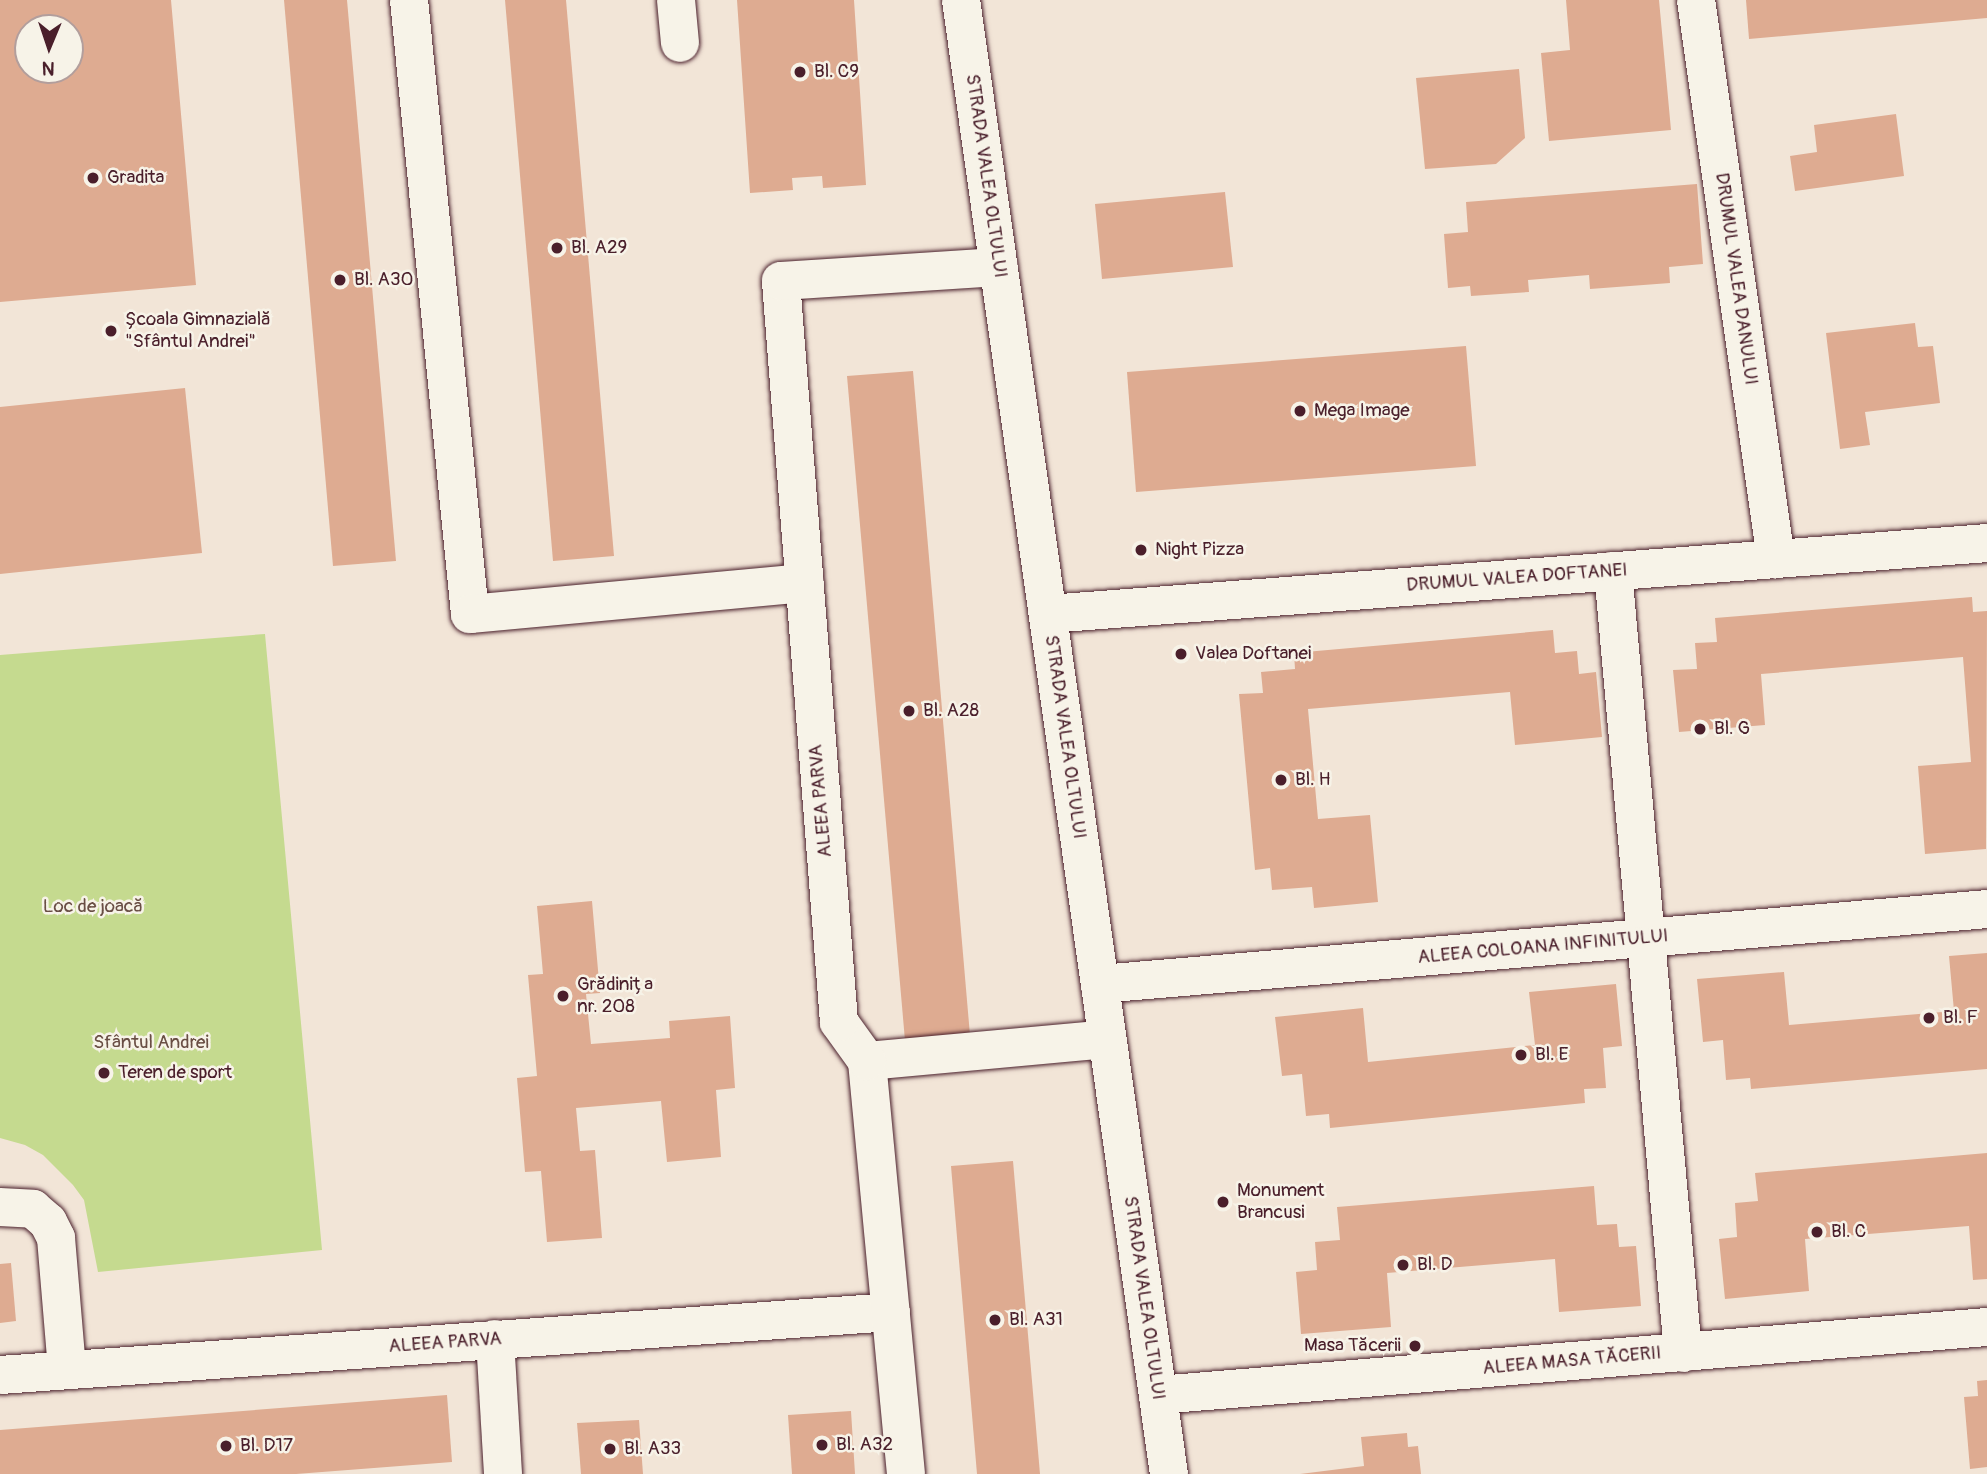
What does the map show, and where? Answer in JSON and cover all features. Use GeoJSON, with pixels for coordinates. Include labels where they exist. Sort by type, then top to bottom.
{"type":"FeatureCollection","features":[{"type":"Feature","properties":{"kind":"street"},"geometry":{"type":"LineString","coordinates":[[409,0],[470,614],[805,583]]}},
{"type":"Feature","properties":{"kind":"street"},"geometry":{"type":"LineString","coordinates":[[676,0],[680,43]]}},
{"type":"Feature","properties":{"kind":"street","name":"STRADA VALEA OLTULUI"},"geometry":{"type":"LineString","coordinates":[[961,0],[1169,1474]]}},
{"type":"Feature","properties":{"kind":"street","name":"DRUMUL VALEA DANULUI"},"geometry":{"type":"LineString","coordinates":[[1696,0],[1776,559]]}},
{"type":"Feature","properties":{"kind":"street","name":"ALEEA PARVA"},"geometry":{"type":"LineString","coordinates":[[867,1061],[839,1022],[781,281],[999,267]]}},
{"type":"Feature","properties":{"kind":"street","name":"DRUMUL VALEA DOFTANEI"},"geometry":{"type":"LineString","coordinates":[[1048,614],[1987,543]]}},
{"type":"Feature","properties":{"kind":"street"},"geometry":{"type":"LineString","coordinates":[[1613,571],[1683,1353]]}},
{"type":"Feature","properties":{"kind":"street","name":"ALEEA COLOANA INFINITULUI"},"geometry":{"type":"LineString","coordinates":[[1100,985],[1987,909]]}},
{"type":"Feature","properties":{"kind":"street"},"geometry":{"type":"LineString","coordinates":[[906,1474],[867,1061],[1107,1039]]}},
{"type":"Feature","properties":{"kind":"street"},"geometry":{"type":"LineString","coordinates":[[0,1206],[33,1209],[48,1222],[56,1238],[67,1370]]}},
{"type":"Feature","properties":{"kind":"street","name":"ALEEA PARVA"},"geometry":{"type":"LineString","coordinates":[[0,1375],[891,1312]]}},
{"type":"Feature","properties":{"kind":"street","name":"ALEEA MASA TĂCERII"},"geometry":{"type":"LineString","coordinates":[[1158,1395],[1987,1327]]}},
{"type":"Feature","properties":{"kind":"street"},"geometry":{"type":"LineString","coordinates":[[495,1339],[503,1474]]}},
{"type":"Feature","properties":{"kind":"green space","name":"Sfântul Andrei"},"geometry":{"type":"Polygon","coordinates":[[[265,634],[322,1250],[98,1272],[84,1200],[43,1155],[25,1145],[0,1138],[0,655],[265,634]]]}},
{"type":"Feature","properties":{"kind":"building","name":"Gradita"},"geometry":{"type":"Polygon","coordinates":[[[0,0],[171,0],[196,285],[0,302],[0,0]]]}},
{"type":"Feature","properties":{"kind":"building","name":"Bl. A30"},"geometry":{"type":"Polygon","coordinates":[[[284,0],[347,0],[396,561],[333,566],[284,0]]]}},
{"type":"Feature","properties":{"kind":"building","name":"Bl. A29"},"geometry":{"type":"Polygon","coordinates":[[[505,0],[566,0],[614,556],[553,561],[505,0]]]}},
{"type":"Feature","properties":{"kind":"building","name":"Bl. C9"},"geometry":{"type":"Polygon","coordinates":[[[737,0],[854,0],[866,185],[823,188],[822,176],[792,178],[793,190],[750,193],[737,0]]]}},
{"type":"Feature","properties":{"kind":"building"},"geometry":{"type":"Polygon","coordinates":[[[1566,0],[1659,0],[1671,130],[1549,141],[1541,53],[1570,50],[1566,0]]]}},
{"type":"Feature","properties":{"kind":"building"},"geometry":{"type":"Polygon","coordinates":[[[1746,0],[1987,0],[1987,18],[1749,39],[1746,0]]]}},
{"type":"Feature","properties":{"kind":"building"},"geometry":{"type":"Polygon","coordinates":[[[1519,69],[1525,138],[1496,164],[1425,169],[1416,78],[1519,69]]]}},
{"type":"Feature","properties":{"kind":"building"},"geometry":{"type":"Polygon","coordinates":[[[1896,114],[1904,176],[1795,191],[1790,156],[1817,152],[1814,125],[1896,114]]]}},
{"type":"Feature","properties":{"kind":"building"},"geometry":{"type":"Polygon","coordinates":[[[1697,184],[1703,264],[1669,267],[1670,283],[1590,289],[1589,275],[1528,280],[1529,292],[1471,296],[1470,286],[1448,288],[1444,234],[1468,232],[1466,202],[1697,184]]]}},
{"type":"Feature","properties":{"kind":"building"},"geometry":{"type":"Polygon","coordinates":[[[1225,192],[1233,267],[1102,279],[1095,204],[1225,192]]]}},
{"type":"Feature","properties":{"kind":"building"},"geometry":{"type":"Polygon","coordinates":[[[1915,323],[1918,347],[1933,346],[1940,403],[1865,412],[1870,445],[1840,449],[1826,333],[1915,323]]]}},
{"type":"Feature","properties":{"kind":"building","name":"Mega Image"},"geometry":{"type":"Polygon","coordinates":[[[1466,346],[1476,466],[1136,492],[1127,372],[1466,346]]]}},
{"type":"Feature","properties":{"kind":"building","name":"Bl. A28"},"geometry":{"type":"Polygon","coordinates":[[[913,371],[971,1047],[906,1052],[847,376],[913,371]]]}},
{"type":"Feature","properties":{"kind":"building"},"geometry":{"type":"Polygon","coordinates":[[[185,388],[202,553],[0,574],[0,407],[185,388]]]}},
{"type":"Feature","properties":{"kind":"building","name":"Bl. G"},"geometry":{"type":"Polygon","coordinates":[[[1972,597],[1973,612],[1987,611],[1986,849],[1925,854],[1918,766],[1971,762],[1963,657],[1761,674],[1765,725],[1679,732],[1673,670],[1697,669],[1695,643],[1717,642],[1715,618],[1972,597]]]}},
{"type":"Feature","properties":{"kind":"building","name":"Bl. H"},"geometry":{"type":"Polygon","coordinates":[[[1553,630],[1555,653],[1577,651],[1579,674],[1596,672],[1602,737],[1515,745],[1510,692],[1308,709],[1318,819],[1370,815],[1378,902],[1314,908],[1312,887],[1272,890],[1270,868],[1255,870],[1239,694],[1263,693],[1261,672],[1295,669],[1294,653],[1553,630]]]}},
{"type":"Feature","properties":{"kind":"building"},"geometry":{"type":"Polygon","coordinates":[[[592,901],[600,993],[586,994],[591,1044],[670,1038],[669,1021],[730,1016],[735,1088],[716,1090],[721,1157],[667,1162],[661,1101],[576,1108],[580,1151],[595,1150],[602,1238],[547,1242],[541,1171],[525,1172],[517,1078],[537,1076],[528,975],[543,974],[537,906],[592,901]]]}},
{"type":"Feature","properties":{"kind":"building","name":"Bl. F"},"geometry":{"type":"Polygon","coordinates":[[[1987,953],[1987,1069],[1751,1089],[1750,1078],[1726,1080],[1723,1040],[1703,1042],[1697,979],[1784,972],[1789,1025],[1954,1011],[1949,956],[1987,953]]]}},
{"type":"Feature","properties":{"kind":"building","name":"Bl. E"},"geometry":{"type":"Polygon","coordinates":[[[1616,984],[1622,1046],[1603,1048],[1606,1088],[1584,1089],[1585,1103],[1330,1128],[1329,1114],[1306,1116],[1302,1074],[1282,1076],[1275,1017],[1363,1008],[1368,1062],[1535,1045],[1529,992],[1616,984]]]}},
{"type":"Feature","properties":{"kind":"building","name":"Bl. C"},"geometry":{"type":"Polygon","coordinates":[[[1987,1153],[1987,1279],[1973,1280],[1969,1226],[1805,1239],[1809,1291],[1725,1299],[1719,1239],[1737,1237],[1735,1203],[1758,1201],[1755,1173],[1987,1153]]]}},
{"type":"Feature","properties":{"kind":"building","name":"Bl. A31"},"geometry":{"type":"Polygon","coordinates":[[[1013,1161],[1040,1474],[977,1474],[951,1166],[1013,1161]]]}},
{"type":"Feature","properties":{"kind":"building","name":"Bl. D"},"geometry":{"type":"Polygon","coordinates":[[[1594,1186],[1597,1225],[1617,1224],[1619,1247],[1636,1246],[1641,1306],[1559,1312],[1555,1259],[1387,1273],[1391,1327],[1301,1334],[1296,1272],[1317,1270],[1315,1242],[1340,1240],[1337,1207],[1594,1186]]]}},
{"type":"Feature","properties":{"kind":"building"},"geometry":{"type":"Polygon","coordinates":[[[11,1263],[16,1321],[0,1323],[0,1264],[11,1263]]]}},
{"type":"Feature","properties":{"kind":"building"},"geometry":{"type":"Polygon","coordinates":[[[1987,1380],[1987,1467],[1970,1469],[1964,1397],[1978,1396],[1977,1381],[1987,1380]]]}},
{"type":"Feature","properties":{"kind":"building","name":"Bl. D17"},"geometry":{"type":"Polygon","coordinates":[[[447,1395],[452,1462],[296,1474],[0,1474],[0,1430],[447,1395]]]}},
{"type":"Feature","properties":{"kind":"building","name":"Bl. A32"},"geometry":{"type":"Polygon","coordinates":[[[851,1411],[855,1474],[792,1474],[788,1415],[851,1411]]]}},
{"type":"Feature","properties":{"kind":"building","name":"Bl. A33"},"geometry":{"type":"Polygon","coordinates":[[[639,1420],[643,1474],[581,1474],[577,1423],[639,1420]]]}},
{"type":"Feature","properties":{"kind":"building"},"geometry":{"type":"Polygon","coordinates":[[[1407,1433],[1408,1447],[1418,1446],[1421,1474],[1300,1474],[1364,1466],[1361,1437],[1407,1433]]]}},
{"type":"Feature","properties":{"kind":"place","name":"Bl. C9"},"geometry":{"type":"Point","coordinates":[800,72]}},
{"type":"Feature","properties":{"kind":"place","name":"Gradita"},"geometry":{"type":"Point","coordinates":[93,178]}},
{"type":"Feature","properties":{"kind":"place","name":"Bl. A29"},"geometry":{"type":"Point","coordinates":[557,248]}},
{"type":"Feature","properties":{"kind":"place","name":"Bl. A30"},"geometry":{"type":"Point","coordinates":[340,280]}},
{"type":"Feature","properties":{"kind":"place","name":"Școala Gimnazială \"Sfântul Andrei\""},"geometry":{"type":"Point","coordinates":[111,331]}},
{"type":"Feature","properties":{"kind":"place","name":"Mega Image"},"geometry":{"type":"Point","coordinates":[1300,411]}},
{"type":"Feature","properties":{"kind":"place","name":"Night Pizza"},"geometry":{"type":"Point","coordinates":[1141,550]}},
{"type":"Feature","properties":{"kind":"place","name":"Valea Doftanei"},"geometry":{"type":"Point","coordinates":[1181,654]}},
{"type":"Feature","properties":{"kind":"place","name":"Bl. A28"},"geometry":{"type":"Point","coordinates":[909,711]}},
{"type":"Feature","properties":{"kind":"place","name":"Bl. G"},"geometry":{"type":"Point","coordinates":[1700,729]}},
{"type":"Feature","properties":{"kind":"place","name":"Bl. H"},"geometry":{"type":"Point","coordinates":[1281,780]}},
{"type":"Feature","properties":{"kind":"place","name":"Grădinița nr. 208"},"geometry":{"type":"Point","coordinates":[563,996]}},
{"type":"Feature","properties":{"kind":"place","name":"Bl. F"},"geometry":{"type":"Point","coordinates":[1929,1018]}},
{"type":"Feature","properties":{"kind":"place","name":"Bl. E"},"geometry":{"type":"Point","coordinates":[1521,1055]}},
{"type":"Feature","properties":{"kind":"place","name":"Teren de sport"},"geometry":{"type":"Point","coordinates":[104,1073]}},
{"type":"Feature","properties":{"kind":"place","name":"Monument Brancusi"},"geometry":{"type":"Point","coordinates":[1223,1202]}},
{"type":"Feature","properties":{"kind":"place","name":"Bl. C"},"geometry":{"type":"Point","coordinates":[1817,1232]}},
{"type":"Feature","properties":{"kind":"place","name":"Bl. D"},"geometry":{"type":"Point","coordinates":[1403,1265]}},
{"type":"Feature","properties":{"kind":"place","name":"Bl. A31"},"geometry":{"type":"Point","coordinates":[995,1320]}},
{"type":"Feature","properties":{"kind":"place","name":"Masa Tăcerii"},"geometry":{"type":"Point","coordinates":[1415,1346]}},
{"type":"Feature","properties":{"kind":"place","name":"Bl. A32"},"geometry":{"type":"Point","coordinates":[822,1445]}},
{"type":"Feature","properties":{"kind":"place","name":"Bl. D17"},"geometry":{"type":"Point","coordinates":[226,1446]}},
{"type":"Feature","properties":{"kind":"place","name":"Bl. A33"},"geometry":{"type":"Point","coordinates":[610,1449]}},
{"type":"Feature","properties":{"kind":"park label","name":"Loc de joacă"},"geometry":{"type":"Point","coordinates":[93,907]}}]}
